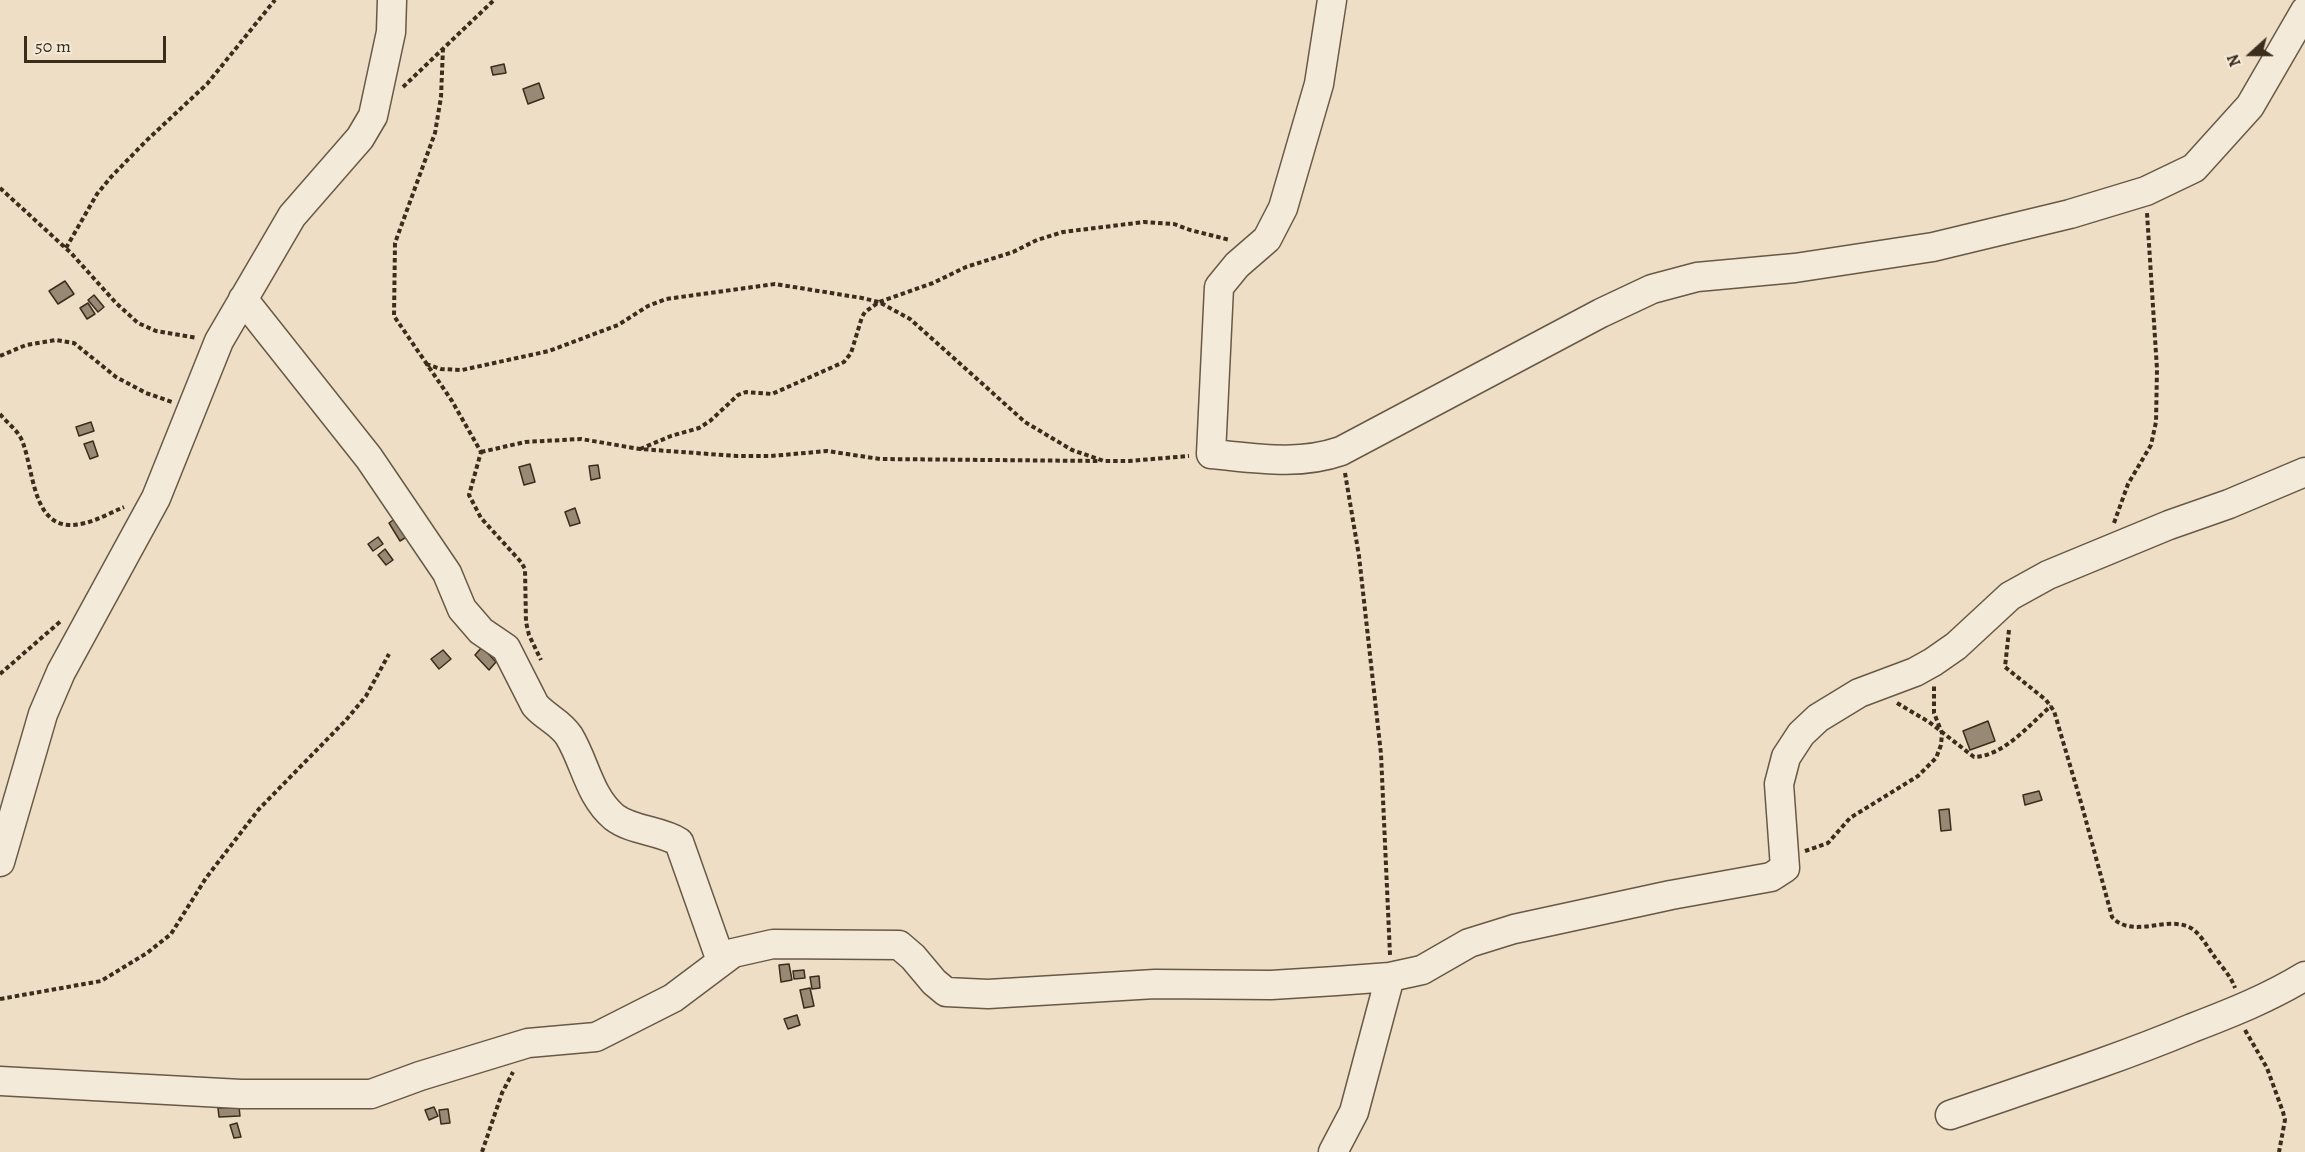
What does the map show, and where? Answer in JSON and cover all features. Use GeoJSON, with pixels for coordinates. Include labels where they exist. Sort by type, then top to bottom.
{"type":"FeatureCollection","features":[{"type":"Feature","properties":{"kind":"street"},"geometry":{"type":"LineString","coordinates":[[0,862],[43,714],[62,672],[158,493],[219,341],[292,216],[360,138],[374,116],[391,32],[392,0]]}},
{"type":"Feature","properties":{"kind":"street"},"geometry":{"type":"LineString","coordinates":[[1332,0],[1319,84],[1283,208],[1267,239],[1237,265],[1219,287],[1211,454],[1289,461],[1321,458],[1341,451],[1601,313],[1652,289],[1697,277],[1795,267],[1933,247],[2070,214],[2146,191],[2194,168],[2250,106],[2305,11]]}},
{"type":"Feature","properties":{"kind":"street"},"geometry":{"type":"LineString","coordinates":[[243,299],[369,458],[447,573],[462,609],[481,631],[506,648],[535,705],[541,713],[557,723],[569,736],[586,777],[603,805],[625,823],[679,842],[721,961]]}},
{"type":"Feature","properties":{"kind":"street"},"geometry":{"type":"LineString","coordinates":[[0,1081],[241,1094],[371,1094],[420,1076],[528,1043],[596,1036],[673,998],[733,953],[773,944],[899,945],[946,992],[988,994],[1155,984],[1271,985],[1390,977],[1422,970],[1469,943],[1514,929],[1650,899],[1772,877],[1785,868],[1779,784],[1786,757],[1801,734],[1818,718],[1859,693],[1915,672],[1941,656],[1956,646],[2010,596],[2048,575],[2305,472]]}},
{"type":"Feature","properties":{"kind":"street"},"geometry":{"type":"LineString","coordinates":[[1950,1115],[2126,1055],[2239,1009],[2305,976]]}},
{"type":"Feature","properties":{"kind":"street"},"geometry":{"type":"LineString","coordinates":[[1333,1152],[1354,1112],[1390,977]]}},
{"type":"Feature","properties":{"kind":"path"},"geometry":{"type":"LineString","coordinates":[[66,248],[97,194],[111,177],[207,84],[275,0]]}},
{"type":"Feature","properties":{"kind":"path"},"geometry":{"type":"LineString","coordinates":[[374,116],[494,0]]}},
{"type":"Feature","properties":{"kind":"path"},"geometry":{"type":"LineString","coordinates":[[443,48],[441,97],[435,133],[395,243],[394,316],[452,401],[481,452],[469,495],[481,518],[525,569],[526,622],[542,663]]}},
{"type":"Feature","properties":{"kind":"path"},"geometry":{"type":"LineString","coordinates":[[0,188],[66,248],[116,303],[138,323],[156,331],[219,341]]}},
{"type":"Feature","properties":{"kind":"path"},"geometry":{"type":"LineString","coordinates":[[2096,555],[2114,523],[2128,484],[2151,445],[2155,432],[2157,369],[2146,191]]}},
{"type":"Feature","properties":{"kind":"path"},"geometry":{"type":"LineString","coordinates":[[640,449],[671,436],[699,428],[711,421],[738,395],[746,392],[772,394],[844,362],[851,353],[865,312],[879,303],[933,283],[966,267],[1013,252],[1037,240],[1063,232],[1154,223],[1174,224],[1225,240],[1267,239]]}},
{"type":"Feature","properties":{"kind":"path"},"geometry":{"type":"LineString","coordinates":[[426,364],[441,369],[462,370],[538,353],[618,325],[648,306],[666,299],[775,284],[862,298],[879,303],[910,319],[1025,422],[1072,450],[1104,461]]}},
{"type":"Feature","properties":{"kind":"path"},"geometry":{"type":"LineString","coordinates":[[0,356],[26,345],[56,340],[74,343],[116,377],[146,393],[171,401],[186,422]]}},
{"type":"Feature","properties":{"kind":"path"},"geometry":{"type":"LineString","coordinates":[[0,414],[23,441],[40,504],[55,522],[70,525],[85,523],[158,493]]}},
{"type":"Feature","properties":{"kind":"path"},"geometry":{"type":"LineString","coordinates":[[481,452],[525,442],[581,439],[640,449],[737,456],[771,456],[827,451],[880,459],[1129,461],[1211,454]]}},
{"type":"Feature","properties":{"kind":"path"},"geometry":{"type":"LineString","coordinates":[[1341,451],[1359,555],[1381,754],[1390,977]]}},
{"type":"Feature","properties":{"kind":"path"},"geometry":{"type":"LineString","coordinates":[[2010,596],[2005,667],[2050,706],[2059,724],[2112,917],[2116,922],[2128,927],[2178,925],[2195,931],[2233,983],[2245,1031],[2267,1068],[2283,1112],[2285,1120],[2279,1152]]}},
{"type":"Feature","properties":{"kind":"path"},"geometry":{"type":"LineString","coordinates":[[0,999],[101,981],[147,953],[171,934],[206,878],[259,809],[346,720],[366,696],[389,654]]}},
{"type":"Feature","properties":{"kind":"path"},"geometry":{"type":"LineString","coordinates":[[1785,868],[1805,851],[1828,843],[1850,818],[1900,788],[1928,768],[1936,758],[1941,745],[1942,733],[1933,706],[1935,680],[1941,656]]}},
{"type":"Feature","properties":{"kind":"path"},"geometry":{"type":"LineString","coordinates":[[1869,689],[1904,707],[1974,757],[1984,756],[2008,743],[2050,706]]}},
{"type":"Feature","properties":{"kind":"path"},"geometry":{"type":"LineString","coordinates":[[482,1152],[502,1093],[528,1043]]}},
{"type":"Feature","properties":{"kind":"building"},"geometry":{"type":"Polygon","coordinates":[[[504,64],[506,73],[493,75],[491,67],[504,64]]]}},
{"type":"Feature","properties":{"kind":"building"},"geometry":{"type":"Polygon","coordinates":[[[539,83],[544,98],[528,104],[523,89],[539,83]]]}},
{"type":"Feature","properties":{"kind":"building"},"geometry":{"type":"Polygon","coordinates":[[[65,281],[74,294],[58,304],[49,291],[65,281]]]}},
{"type":"Feature","properties":{"kind":"building"},"geometry":{"type":"Polygon","coordinates":[[[94,295],[104,307],[98,312],[88,300],[94,295]]]}},
{"type":"Feature","properties":{"kind":"building"},"geometry":{"type":"Polygon","coordinates":[[[88,303],[95,314],[87,319],[80,308],[88,303]]]}},
{"type":"Feature","properties":{"kind":"building"},"geometry":{"type":"Polygon","coordinates":[[[91,422],[94,431],[79,436],[76,427],[91,422]]]}},
{"type":"Feature","properties":{"kind":"building"},"geometry":{"type":"Polygon","coordinates":[[[93,441],[98,456],[90,459],[84,444],[93,441]]]}},
{"type":"Feature","properties":{"kind":"building"},"geometry":{"type":"Polygon","coordinates":[[[530,464],[535,482],[524,485],[519,467],[530,464]]]}},
{"type":"Feature","properties":{"kind":"building"},"geometry":{"type":"Polygon","coordinates":[[[598,465],[600,478],[591,480],[589,466],[598,465]]]}},
{"type":"Feature","properties":{"kind":"building"},"geometry":{"type":"Polygon","coordinates":[[[575,508],[580,523],[570,526],[565,512],[575,508]]]}},
{"type":"Feature","properties":{"kind":"building"},"geometry":{"type":"Polygon","coordinates":[[[396,518],[408,536],[400,541],[389,523],[396,518]]]}},
{"type":"Feature","properties":{"kind":"building"},"geometry":{"type":"Polygon","coordinates":[[[378,537],[383,544],[373,551],[368,544],[378,537]]]}},
{"type":"Feature","properties":{"kind":"building"},"geometry":{"type":"Polygon","coordinates":[[[385,549],[393,560],[386,565],[378,555],[385,549]]]}},
{"type":"Feature","properties":{"kind":"building"},"geometry":{"type":"Polygon","coordinates":[[[482,647],[496,662],[489,670],[475,655],[482,647]]]}},
{"type":"Feature","properties":{"kind":"building"},"geometry":{"type":"Polygon","coordinates":[[[443,650],[451,659],[439,669],[431,659],[443,650]]]}},
{"type":"Feature","properties":{"kind":"building"},"geometry":{"type":"Polygon","coordinates":[[[1988,721],[1995,741],[1970,750],[1963,731],[1988,721]]]}},
{"type":"Feature","properties":{"kind":"building"},"geometry":{"type":"Polygon","coordinates":[[[2039,791],[2042,800],[2025,805],[2023,795],[2039,791]]]}},
{"type":"Feature","properties":{"kind":"building"},"geometry":{"type":"Polygon","coordinates":[[[1949,809],[1951,830],[1941,831],[1939,810],[1949,809]]]}},
{"type":"Feature","properties":{"kind":"building"},"geometry":{"type":"Polygon","coordinates":[[[789,964],[792,980],[781,982],[779,965],[789,964]]]}},
{"type":"Feature","properties":{"kind":"building"},"geometry":{"type":"Polygon","coordinates":[[[804,970],[805,978],[794,979],[793,971],[804,970]]]}},
{"type":"Feature","properties":{"kind":"building"},"geometry":{"type":"Polygon","coordinates":[[[819,976],[820,988],[812,989],[810,977],[819,976]]]}},
{"type":"Feature","properties":{"kind":"building"},"geometry":{"type":"Polygon","coordinates":[[[810,988],[814,1006],[804,1008],[800,990],[810,988]]]}},
{"type":"Feature","properties":{"kind":"building"},"geometry":{"type":"Polygon","coordinates":[[[797,1015],[800,1025],[788,1029],[784,1019],[797,1015]]]}},
{"type":"Feature","properties":{"kind":"building"},"geometry":{"type":"Polygon","coordinates":[[[239,1107],[240,1116],[219,1117],[218,1108],[239,1107]]]}},
{"type":"Feature","properties":{"kind":"building"},"geometry":{"type":"Polygon","coordinates":[[[434,1107],[438,1116],[429,1120],[425,1110],[434,1107]]]}},
{"type":"Feature","properties":{"kind":"building"},"geometry":{"type":"Polygon","coordinates":[[[448,1109],[450,1123],[441,1124],[439,1110],[448,1109]]]}},
{"type":"Feature","properties":{"kind":"building"},"geometry":{"type":"Polygon","coordinates":[[[237,1123],[241,1137],[234,1138],[230,1125],[237,1123]]]}}]}
